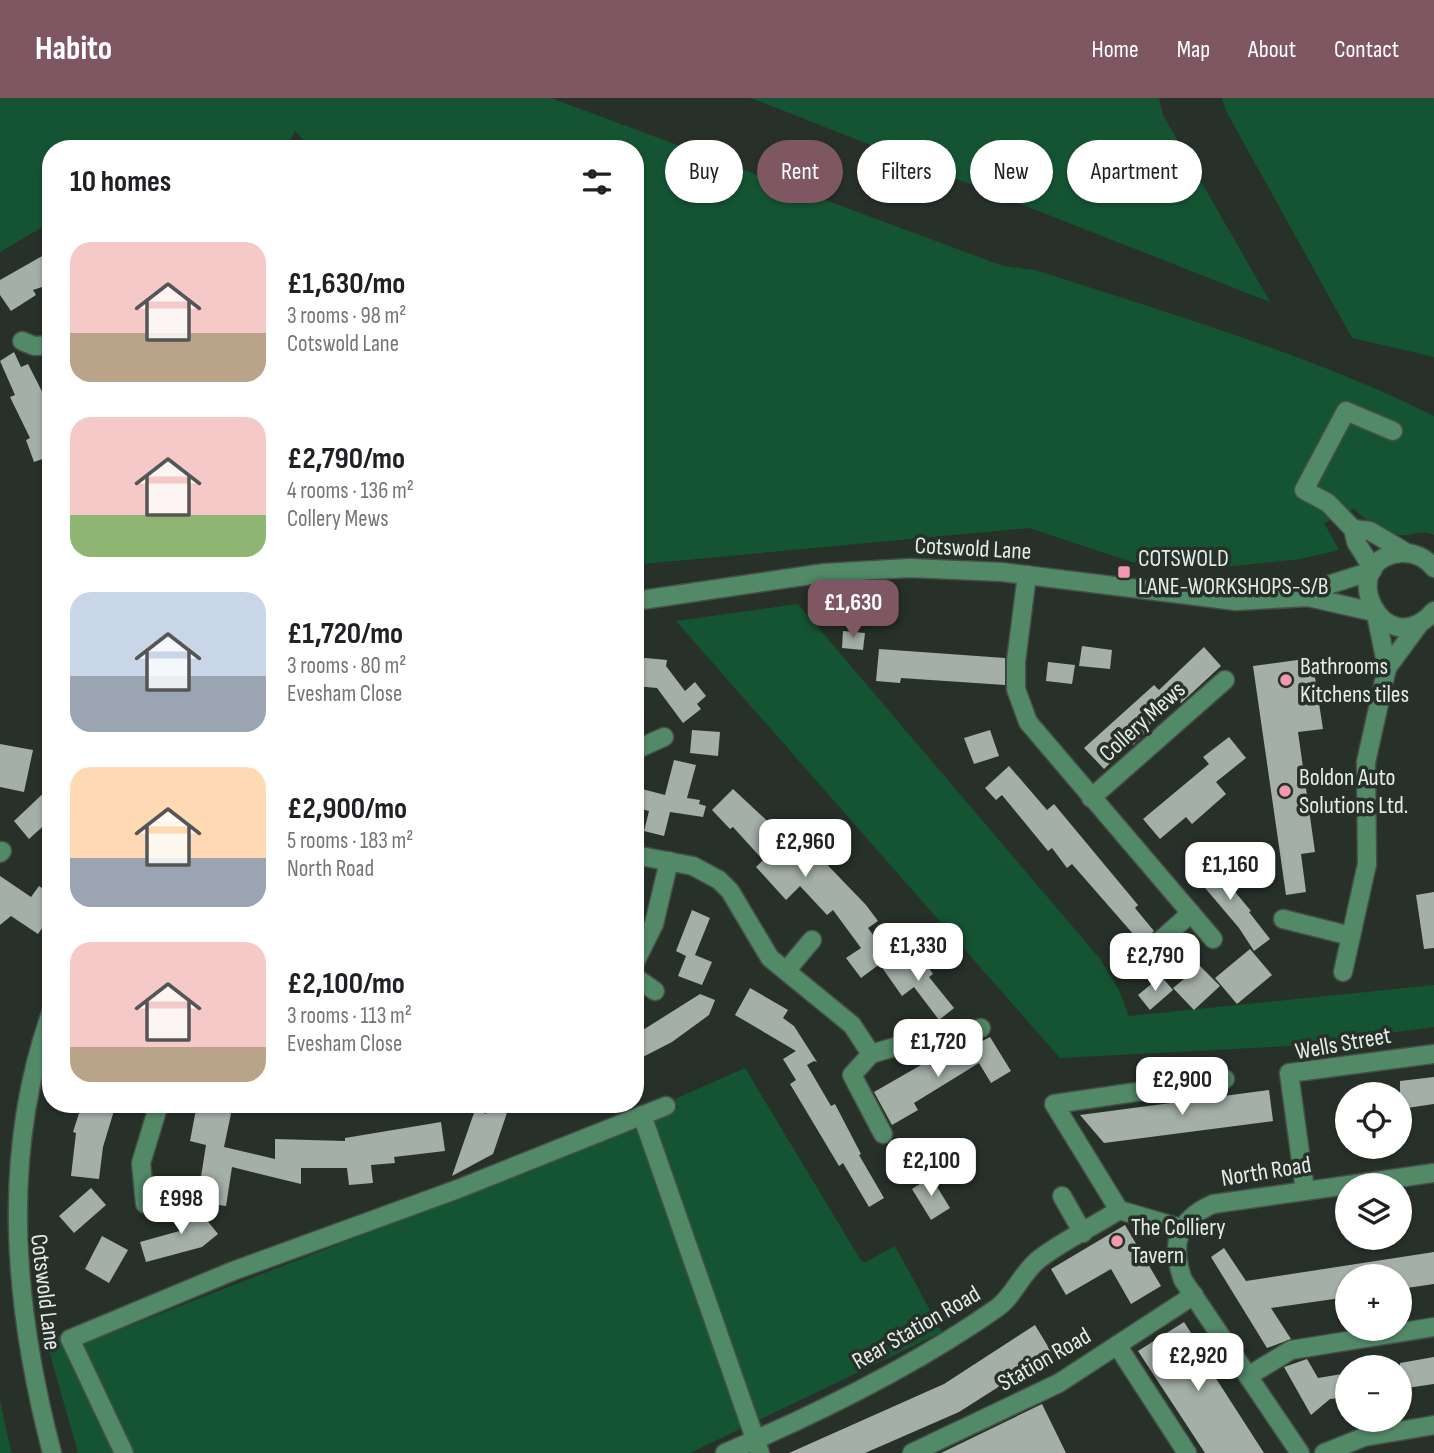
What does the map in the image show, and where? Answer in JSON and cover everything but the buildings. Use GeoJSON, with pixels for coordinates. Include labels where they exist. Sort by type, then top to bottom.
{"type":"FeatureCollection","features":[{"type":"Feature","properties":{"kind":"street"},"geometry":{"type":"LineString","coordinates":[[22,341],[34,346],[42,346]]}},
{"type":"Feature","properties":{"kind":"street"},"geometry":{"type":"LineString","coordinates":[[1343,972],[1367,864],[1366,762],[1387,668],[1375,613],[1367,592],[1372,570],[1356,542],[1353,529],[1328,503],[1304,490],[1346,411],[1393,431]]}},
{"type":"Feature","properties":{"kind":"street"},"geometry":{"type":"LineString","coordinates":[[1353,529],[1370,531],[1432,565]]}},
{"type":"Feature","properties":{"kind":"street","name":"Cotswold Lane"},"geometry":{"type":"LineString","coordinates":[[1308,597],[1328,584],[1372,570],[1388,556],[1407,553]]}},
{"type":"Feature","properties":{"kind":"street","name":"Cotswold Lane"},"geometry":{"type":"LineString","coordinates":[[644,600],[824,573],[909,568],[1027,575],[1213,599],[1271,601],[1308,597],[1375,613],[1397,626],[1428,619]]}},
{"type":"Feature","properties":{"kind":"street","name":"Collery Mews"},"geometry":{"type":"LineString","coordinates":[[1027,575],[1016,661],[1016,689],[1028,722],[1213,939]]}},
{"type":"Feature","properties":{"kind":"street"},"geometry":{"type":"LineString","coordinates":[[1387,668],[1428,619]]}},
{"type":"Feature","properties":{"kind":"street","name":"Collery Mews"},"geometry":{"type":"LineString","coordinates":[[1091,798],[1225,680]]}},
{"type":"Feature","properties":{"kind":"street"},"geometry":{"type":"LineString","coordinates":[[644,746],[664,737]]}},
{"type":"Feature","properties":{"kind":"street"},"geometry":{"type":"LineString","coordinates":[[644,857],[693,866],[719,880],[730,891],[760,946],[852,1025],[871,1054]]}},
{"type":"Feature","properties":{"kind":"street"},"geometry":{"type":"LineString","coordinates":[[644,944],[654,924],[669,861]]}},
{"type":"Feature","properties":{"kind":"street"},"geometry":{"type":"LineString","coordinates":[[1153,948],[1191,913]]}},
{"type":"Feature","properties":{"kind":"street"},"geometry":{"type":"LineString","coordinates":[[1283,919],[1351,936]]}},
{"type":"Feature","properties":{"kind":"street"},"geometry":{"type":"LineString","coordinates":[[786,971],[812,940]]}},
{"type":"Feature","properties":{"kind":"street"},"geometry":{"type":"LineString","coordinates":[[644,983],[655,990]]}},
{"type":"Feature","properties":{"kind":"street"},"geometry":{"type":"LineString","coordinates":[[883,1134],[852,1075],[871,1054],[908,1043],[981,1028]]}},
{"type":"Feature","properties":{"kind":"street","name":"Cotswold Lane"},"geometry":{"type":"LineString","coordinates":[[42,1041],[14,1128],[13,1229],[16,1282],[38,1402],[52,1453]]}},
{"type":"Feature","properties":{"kind":"street","name":"Wells Street"},"geometry":{"type":"LineString","coordinates":[[1305,1190],[1289,1073],[1434,1054]]}},
{"type":"Feature","properties":{"kind":"street"},"geometry":{"type":"LineString","coordinates":[[1225,1079],[1054,1104],[1119,1210],[1186,1222],[1177,1262],[1194,1295],[1300,1453]]}},
{"type":"Feature","properties":{"kind":"street"},"geometry":{"type":"LineString","coordinates":[[124,1453],[70,1339],[233,1271],[458,1189],[666,1106]]}},
{"type":"Feature","properties":{"kind":"street"},"geometry":{"type":"LineString","coordinates":[[145,1204],[141,1163],[156,1113]]}},
{"type":"Feature","properties":{"kind":"street"},"geometry":{"type":"LineString","coordinates":[[642,1115],[758,1447]]}},
{"type":"Feature","properties":{"kind":"street","name":"North Road"},"geometry":{"type":"LineString","coordinates":[[1186,1222],[1213,1204],[1434,1173]]}},
{"type":"Feature","properties":{"kind":"street"},"geometry":{"type":"LineString","coordinates":[[1062,1196],[1083,1233]]}},
{"type":"Feature","properties":{"kind":"street","name":"Rear Station Road"},"geometry":{"type":"LineString","coordinates":[[725,1453],[758,1447],[921,1358],[1000,1306],[1021,1275],[1038,1260],[1119,1210]]}},
{"type":"Feature","properties":{"kind":"street","name":"Station Road"},"geometry":{"type":"LineString","coordinates":[[912,1453],[1059,1383],[1194,1295]]}},
{"type":"Feature","properties":{"kind":"street"},"geometry":{"type":"LineString","coordinates":[[1248,1376],[1291,1350],[1434,1327]]}},
{"type":"Feature","properties":{"kind":"street"},"geometry":{"type":"LineString","coordinates":[[1117,1345],[1187,1453]]}},
{"type":"Feature","properties":{"kind":"street"},"geometry":{"type":"LineString","coordinates":[[1324,1453],[1364,1437],[1434,1425]]}},
{"type":"Feature","properties":{"kind":"green space"},"geometry":{"type":"Polygon","coordinates":[[[0,98],[551,98],[665,140],[665,203],[743,203],[743,169],[757,175],[757,203],[834,203],[1003,266],[1035,270],[1287,354],[1386,393],[1434,416],[1434,535],[1391,534],[1377,528],[1354,509],[1324,523],[1339,550],[1300,559],[1204,569],[1132,562],[1029,528],[644,564],[644,140],[303,140],[295,130],[291,140],[42,140],[42,227],[0,252],[0,98]]]}},
{"type":"Feature","properties":{"kind":"green space"},"geometry":{"type":"Polygon","coordinates":[[[751,98],[1159,98],[1163,115],[1177,140],[1067,140],[1067,203],[1202,203],[1202,183],[1270,302],[1018,203],[1053,203],[1053,140],[970,140],[970,184],[956,179],[956,140],[858,140],[751,98]]]}},
{"type":"Feature","properties":{"kind":"green space"},"geometry":{"type":"Polygon","coordinates":[[[1222,98],[1434,98],[1434,357],[1352,338],[1226,111],[1222,98]]]}},
{"type":"Feature","properties":{"kind":"green space"},"geometry":{"type":"Polygon","coordinates":[[[798,604],[1101,960],[1119,990],[1129,1016],[1434,985],[1434,1027],[1291,1046],[1060,1058],[676,621],[798,604]]]}},
{"type":"Feature","properties":{"kind":"green space"},"geometry":{"type":"Polygon","coordinates":[[[745,1068],[860,1259],[864,1263],[895,1246],[942,1332],[690,1453],[131,1453],[83,1344],[625,1132],[678,1107],[675,1099],[745,1068]]]}},
{"type":"Feature","properties":{"kind":"green space"},"geometry":{"type":"Polygon","coordinates":[[[60,1335],[118,1453],[78,1453],[48,1347],[60,1335]]]}},
{"type":"Feature","properties":{"kind":"green space"},"geometry":{"type":"Polygon","coordinates":[[[0,1401],[11,1451],[12,1453],[0,1453],[0,1401]]]}},
{"type":"Feature","properties":{"kind":"place","name":"COTSWOLD LANE-WORKSHOPS-S/B"},"geometry":{"type":"Point","coordinates":[1124,572]}},
{"type":"Feature","properties":{"kind":"place","name":"Bathrooms Kitchens tiles"},"geometry":{"type":"Point","coordinates":[1286,680]}},
{"type":"Feature","properties":{"kind":"place","name":"Boldon Auto Solutions Ltd."},"geometry":{"type":"Point","coordinates":[1285,791]}},
{"type":"Feature","properties":{"kind":"place","name":"The Colliery Tavern"},"geometry":{"type":"Point","coordinates":[1117,1241]}}]}
